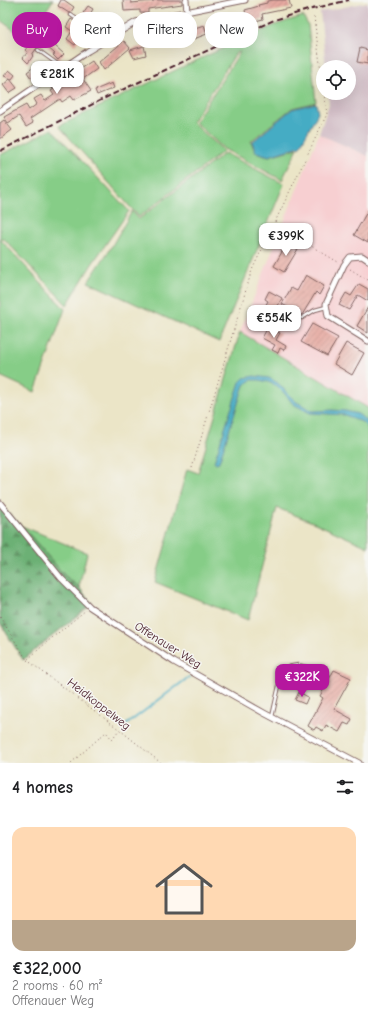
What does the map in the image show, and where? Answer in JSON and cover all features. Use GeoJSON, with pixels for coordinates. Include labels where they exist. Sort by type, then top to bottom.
{"type":"FeatureCollection","features":[{"type":"Feature","properties":{"kind":"street"},"geometry":{"type":"LineString","coordinates":[[186,0],[187,12],[245,0]]}},
{"type":"Feature","properties":{"kind":"street"},"geometry":{"type":"LineString","coordinates":[[0,112],[94,48]]}},
{"type":"Feature","properties":{"kind":"street"},"geometry":{"type":"LineString","coordinates":[[368,260],[362,256],[350,256],[344,265],[326,304],[328,316],[368,341]]}},
{"type":"Feature","properties":{"kind":"street","name":"Offenauer Weg"},"geometry":{"type":"LineString","coordinates":[[0,503],[61,578],[90,607],[174,662],[272,717],[359,763]]}},
{"type":"Feature","properties":{"kind":"lane"},"geometry":{"type":"LineString","coordinates":[[38,50],[64,68]]}},
{"type":"Feature","properties":{"kind":"lane"},"geometry":{"type":"LineString","coordinates":[[284,311],[294,317],[302,318],[315,310],[326,307]]}},
{"type":"Feature","properties":{"kind":"lane"},"geometry":{"type":"LineString","coordinates":[[272,717],[283,668],[298,665],[317,670],[323,678]]}},
{"type":"Feature","properties":{"kind":"path"},"geometry":{"type":"LineString","coordinates":[[314,17],[320,60]]}},
{"type":"Feature","properties":{"kind":"path"},"geometry":{"type":"LineString","coordinates":[[192,468],[252,270],[326,114],[325,100]]}},
{"type":"Feature","properties":{"kind":"path"},"geometry":{"type":"LineString","coordinates":[[274,224],[368,280]]}},
{"type":"Feature","properties":{"kind":"path"},"geometry":{"type":"LineString","coordinates":[[27,660],[90,607]]}},
{"type":"Feature","properties":{"kind":"path","name":"Heidkoppelweg"},"geometry":{"type":"LineString","coordinates":[[0,617],[27,660],[161,763]]}},
{"type":"Feature","properties":{"kind":"path"},"geometry":{"type":"LineString","coordinates":[[71,763],[106,732],[112,739],[120,730]]}},
{"type":"Feature","properties":{"kind":"shaded area"},"geometry":{"type":"Polygon","coordinates":[[[368,2],[368,156],[319,134],[329,104],[329,100],[356,100],[356,60],[325,60],[320,12],[368,2]]]}},
{"type":"Feature","properties":{"kind":"shaded area"},"geometry":{"type":"Polygon","coordinates":[[[319,134],[368,156],[368,408],[240,332],[319,134]]]}},
{"type":"Feature","properties":{"kind":"green space"},"geometry":{"type":"Polygon","coordinates":[[[0,0],[53,0],[45,12],[12,12],[12,29],[0,20],[0,0]]]}},
{"type":"Feature","properties":{"kind":"green space"},"geometry":{"type":"Polygon","coordinates":[[[303,16],[308,25],[316,102],[292,108],[251,141],[255,152],[269,156],[298,148],[282,180],[224,149],[195,122],[240,52],[236,53],[192,122],[224,151],[139,217],[59,126],[224,48],[258,48],[258,33],[275,25],[303,16]]]}},
{"type":"Feature","properties":{"kind":"green space"},"geometry":{"type":"Polygon","coordinates":[[[52,129],[129,211],[92,264],[67,305],[4,239],[1,240],[65,309],[35,392],[0,376],[0,155],[52,129]]]}},
{"type":"Feature","properties":{"kind":"green space"},"geometry":{"type":"Polygon","coordinates":[[[225,153],[284,184],[219,342],[88,282],[110,249],[132,211],[139,219],[225,153]]]}},
{"type":"Feature","properties":{"kind":"green space"},"geometry":{"type":"Polygon","coordinates":[[[240,332],[368,408],[368,547],[277,508],[248,620],[155,582],[187,469],[198,473],[240,332]]]}},
{"type":"Feature","properties":{"kind":"green space"},"geometry":{"type":"Polygon","coordinates":[[[0,505],[22,526],[65,576],[79,587],[92,604],[23,660],[0,623],[0,505]]]}},
{"type":"Feature","properties":{"kind":"green space"},"geometry":{"type":"Polygon","coordinates":[[[22,526],[87,553],[79,587],[65,576],[22,526]]]}},
{"type":"Feature","properties":{"kind":"water"},"geometry":{"type":"Polygon","coordinates":[[[316,103],[318,113],[300,146],[269,156],[256,152],[252,142],[292,109],[316,103]]]}},
{"type":"Feature","properties":{"kind":"water"},"geometry":{"type":"Polygon","coordinates":[[[254,376],[269,378],[278,383],[295,401],[313,411],[332,410],[358,414],[368,422],[368,428],[362,422],[345,415],[310,413],[293,404],[277,386],[268,382],[251,380],[244,385],[219,462],[216,463],[214,462],[240,382],[244,378],[254,376]]]}},
{"type":"Feature","properties":{"kind":"building"},"geometry":{"type":"Polygon","coordinates":[[[61,0],[64,0],[74,7],[69,13],[58,6],[61,0]]]}},
{"type":"Feature","properties":{"kind":"building"},"geometry":{"type":"Polygon","coordinates":[[[123,0],[131,0],[131,3],[154,0],[182,0],[182,4],[148,9],[148,12],[140,12],[140,10],[124,11],[123,0]]]}},
{"type":"Feature","properties":{"kind":"building"},"geometry":{"type":"Polygon","coordinates":[[[289,0],[291,8],[262,14],[263,19],[258,20],[258,12],[245,12],[245,10],[267,3],[267,1],[289,0]]]}},
{"type":"Feature","properties":{"kind":"building"},"geometry":{"type":"Polygon","coordinates":[[[88,6],[93,9],[91,12],[84,12],[88,6]]]}},
{"type":"Feature","properties":{"kind":"building"},"geometry":{"type":"Polygon","coordinates":[[[70,21],[70,30],[66,27],[70,21]]]}},
{"type":"Feature","properties":{"kind":"building"},"geometry":{"type":"Polygon","coordinates":[[[204,25],[205,35],[197,38],[197,27],[204,25]]]}},
{"type":"Feature","properties":{"kind":"building"},"geometry":{"type":"Polygon","coordinates":[[[70,34],[70,41],[67,39],[70,34]]]}},
{"type":"Feature","properties":{"kind":"building"},"geometry":{"type":"Polygon","coordinates":[[[125,42],[130,48],[104,70],[99,62],[116,48],[125,48],[125,42]]]}},
{"type":"Feature","properties":{"kind":"building"},"geometry":{"type":"Polygon","coordinates":[[[27,48],[37,48],[28,63],[23,58],[28,52],[25,50],[27,48]]]}},
{"type":"Feature","properties":{"kind":"building"},"geometry":{"type":"Polygon","coordinates":[[[48,48],[57,48],[64,54],[58,60],[53,55],[55,54],[48,48]]]}},
{"type":"Feature","properties":{"kind":"building"},"geometry":{"type":"Polygon","coordinates":[[[144,48],[146,55],[134,58],[130,50],[144,48]]]}},
{"type":"Feature","properties":{"kind":"building"},"geometry":{"type":"Polygon","coordinates":[[[360,48],[368,50],[368,64],[357,62],[360,48]]]}},
{"type":"Feature","properties":{"kind":"building"},"geometry":{"type":"Polygon","coordinates":[[[92,61],[97,69],[83,79],[91,91],[74,100],[71,96],[62,102],[60,99],[30,119],[33,123],[26,127],[19,116],[8,123],[4,117],[26,105],[29,110],[37,104],[34,99],[41,95],[45,101],[54,95],[51,91],[54,89],[52,88],[60,83],[62,86],[71,80],[69,76],[92,61]]]}},
{"type":"Feature","properties":{"kind":"building"},"geometry":{"type":"Polygon","coordinates":[[[38,64],[42,70],[31,78],[27,72],[38,64]]]}},
{"type":"Feature","properties":{"kind":"building"},"geometry":{"type":"Polygon","coordinates":[[[9,70],[15,75],[12,79],[4,76],[9,70]]]}},
{"type":"Feature","properties":{"kind":"building"},"geometry":{"type":"Polygon","coordinates":[[[10,79],[17,88],[9,93],[3,85],[10,79]]]}},
{"type":"Feature","properties":{"kind":"building"},"geometry":{"type":"Polygon","coordinates":[[[112,83],[114,88],[97,95],[95,90],[112,83]]]}},
{"type":"Feature","properties":{"kind":"building"},"geometry":{"type":"Polygon","coordinates":[[[4,120],[12,130],[0,139],[0,123],[4,120]]]}},
{"type":"Feature","properties":{"kind":"building"},"geometry":{"type":"Polygon","coordinates":[[[368,210],[368,243],[354,235],[368,210]]]}},
{"type":"Feature","properties":{"kind":"building"},"geometry":{"type":"Polygon","coordinates":[[[287,243],[298,249],[284,272],[274,266],[287,243]]]}},
{"type":"Feature","properties":{"kind":"building"},"geometry":{"type":"Polygon","coordinates":[[[306,275],[324,286],[319,295],[316,292],[302,315],[282,304],[291,288],[297,291],[306,275]]]}},
{"type":"Feature","properties":{"kind":"building"},"geometry":{"type":"Polygon","coordinates":[[[359,284],[368,289],[368,301],[358,295],[349,310],[339,305],[346,293],[351,296],[359,284]]]}},
{"type":"Feature","properties":{"kind":"building"},"geometry":{"type":"Polygon","coordinates":[[[269,291],[282,298],[273,315],[263,310],[268,301],[265,299],[269,291]]]}},
{"type":"Feature","properties":{"kind":"building"},"geometry":{"type":"Polygon","coordinates":[[[368,307],[368,333],[357,326],[368,307]]]}},
{"type":"Feature","properties":{"kind":"building"},"geometry":{"type":"Polygon","coordinates":[[[312,324],[338,338],[327,356],[301,342],[312,324]]]}},
{"type":"Feature","properties":{"kind":"building"},"geometry":{"type":"Polygon","coordinates":[[[268,327],[280,333],[276,340],[286,346],[284,350],[280,348],[278,353],[272,350],[275,345],[262,338],[268,327]]]}},
{"type":"Feature","properties":{"kind":"building"},"geometry":{"type":"Polygon","coordinates":[[[346,343],[364,353],[352,375],[334,364],[346,343]]]}},
{"type":"Feature","properties":{"kind":"building"},"geometry":{"type":"Polygon","coordinates":[[[334,670],[351,678],[334,709],[352,719],[349,725],[344,723],[339,732],[326,725],[323,731],[316,727],[314,730],[308,726],[323,698],[320,696],[334,670]]]}},
{"type":"Feature","properties":{"kind":"building"},"geometry":{"type":"Polygon","coordinates":[[[299,692],[308,697],[305,704],[295,700],[299,692]]]}},
{"type":"Feature","properties":{"kind":"waterway"},"geometry":{"type":"LineString","coordinates":[[123,727],[189,677]]}},
{"type":"Feature","properties":{"kind":"railway"},"geometry":{"type":"LineString","coordinates":[[0,151],[111,95],[274,20],[349,0]]}}]}
